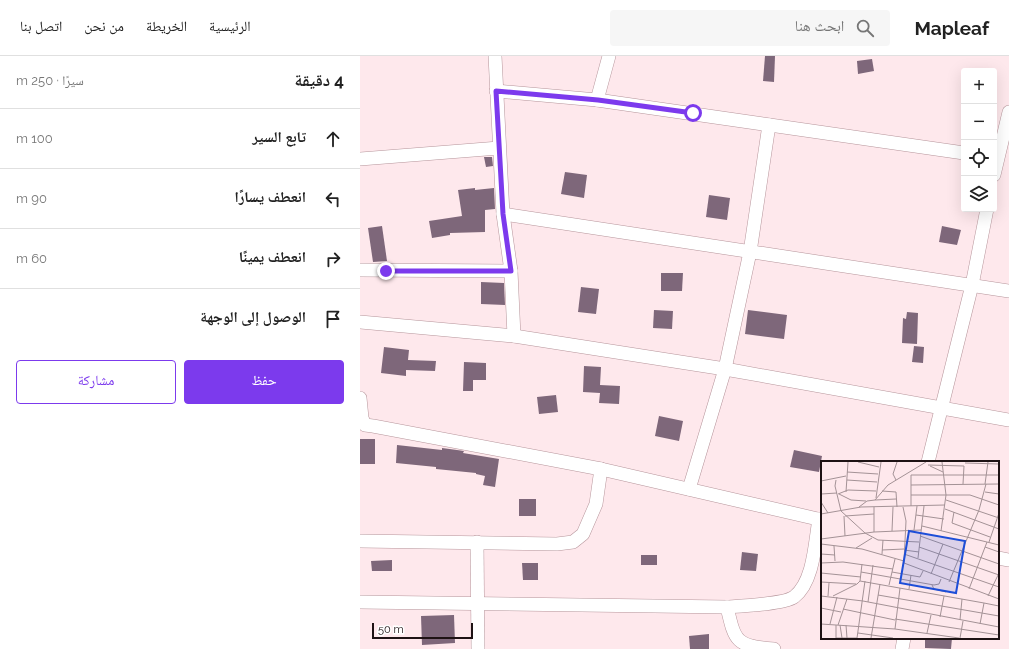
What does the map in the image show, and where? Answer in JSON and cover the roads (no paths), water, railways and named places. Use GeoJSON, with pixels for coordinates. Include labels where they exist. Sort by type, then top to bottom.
{"type":"FeatureCollection","features":[{"type":"Feature","properties":{"kind":"street"},"geometry":{"type":"LineString","coordinates":[[495,56],[503,214],[511,271],[514,336]]}},
{"type":"Feature","properties":{"kind":"street"},"geometry":{"type":"LineString","coordinates":[[598,100],[609,56]]}},
{"type":"Feature","properties":{"kind":"street"},"geometry":{"type":"LineString","coordinates":[[496,91],[598,100],[961,153]]}},
{"type":"Feature","properties":{"kind":"street"},"geometry":{"type":"LineString","coordinates":[[1000,158],[1009,112]]}},
{"type":"Feature","properties":{"kind":"street"},"geometry":{"type":"LineString","coordinates":[[690,489],[725,369],[750,252],[770,125]]}},
{"type":"Feature","properties":{"kind":"street"},"geometry":{"type":"LineString","coordinates":[[360,158],[499,148]]}},
{"type":"Feature","properties":{"kind":"street"},"geometry":{"type":"LineString","coordinates":[[928,461],[972,285],[986,212]]}},
{"type":"Feature","properties":{"kind":"street"},"geometry":{"type":"LineString","coordinates":[[503,214],[1009,291]]}},
{"type":"Feature","properties":{"kind":"street"},"geometry":{"type":"LineString","coordinates":[[360,270],[511,271]]}},
{"type":"Feature","properties":{"kind":"street"},"geometry":{"type":"LineString","coordinates":[[360,322],[514,336],[725,369],[1009,420]]}},
{"type":"Feature","properties":{"kind":"street"},"geometry":{"type":"LineString","coordinates":[[360,398],[362,418],[365,426],[373,426],[601,469],[820,520],[811,568],[804,584],[794,598],[772,603],[727,607],[360,602]]}},
{"type":"Feature","properties":{"kind":"street"},"geometry":{"type":"LineString","coordinates":[[360,541],[557,544],[573,542],[583,534],[596,504],[601,469]]}},
{"type":"Feature","properties":{"kind":"street"},"geometry":{"type":"LineString","coordinates":[[477,542],[478,649]]}},
{"type":"Feature","properties":{"kind":"street"},"geometry":{"type":"LineString","coordinates":[[999,558],[1009,560]]}},
{"type":"Feature","properties":{"kind":"street"},"geometry":{"type":"LineString","coordinates":[[727,607],[733,632],[743,643],[756,648],[774,649]]}},
{"type":"Feature","properties":{"kind":"street"},"geometry":{"type":"LineString","coordinates":[[902,649],[904,639]]}}]}
